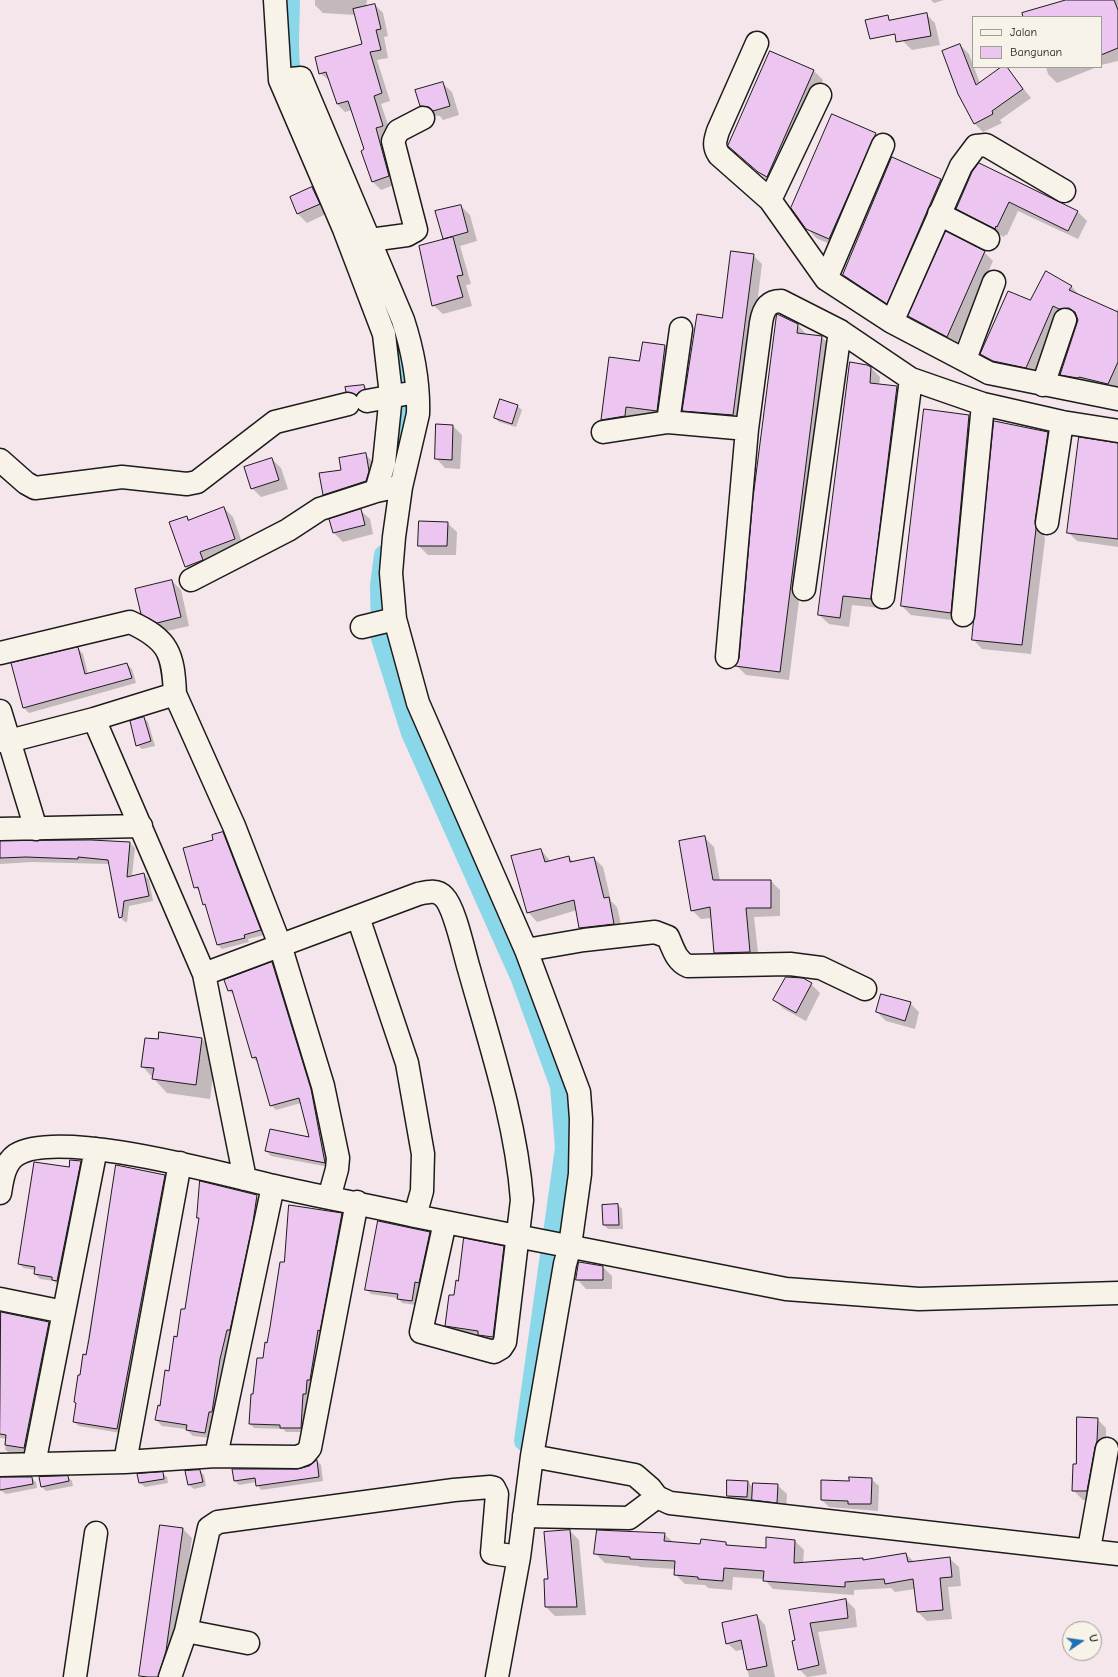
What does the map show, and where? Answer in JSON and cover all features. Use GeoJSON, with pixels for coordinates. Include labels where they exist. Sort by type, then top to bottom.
{"type":"FeatureCollection","features":[{"type":"Feature","properties":{"kind":"street"},"geometry":{"type":"LineString","coordinates":[[275,0],[288,79],[377,313],[404,394]]}},
{"type":"Feature","properties":{"kind":"street"},"geometry":{"type":"LineString","coordinates":[[757,43],[714,142],[715,148],[720,155],[770,200],[816,268],[826,279],[892,322],[965,359],[989,373],[1118,399]]}},
{"type":"Feature","properties":{"kind":"street"},"geometry":{"type":"LineString","coordinates":[[288,79],[301,78],[331,153],[404,320],[417,373],[404,394],[384,463],[389,489],[394,537],[391,573],[380,623],[418,703],[526,950],[578,1092],[581,1119],[580,1174],[565,1245],[565,1264],[532,1456],[524,1516],[509,1556],[497,1677]]}},
{"type":"Feature","properties":{"kind":"street"},"geometry":{"type":"LineString","coordinates":[[770,200],[820,95]]}},
{"type":"Feature","properties":{"kind":"street"},"geometry":{"type":"LineString","coordinates":[[370,240],[407,235],[416,230],[393,141],[398,131],[423,118]]}},
{"type":"Feature","properties":{"kind":"street"},"geometry":{"type":"LineString","coordinates":[[826,279],[883,145]]}},
{"type":"Feature","properties":{"kind":"street"},"geometry":{"type":"LineString","coordinates":[[892,322],[961,166],[976,146],[986,145],[1064,191]]}},
{"type":"Feature","properties":{"kind":"street"},"geometry":{"type":"LineString","coordinates":[[939,214],[988,239]]}},
{"type":"Feature","properties":{"kind":"street"},"geometry":{"type":"LineString","coordinates":[[965,359],[994,282]]}},
{"type":"Feature","properties":{"kind":"street"},"geometry":{"type":"LineString","coordinates":[[726,657],[747,429],[763,312],[766,306],[774,301],[781,301],[840,331],[911,378],[983,404],[1062,422],[1118,431]]}},
{"type":"Feature","properties":{"kind":"street"},"geometry":{"type":"LineString","coordinates":[[1043,385],[1065,320]]}},
{"type":"Feature","properties":{"kind":"street"},"geometry":{"type":"LineString","coordinates":[[668,422],[681,329]]}},
{"type":"Feature","properties":{"kind":"street"},"geometry":{"type":"LineString","coordinates":[[804,589],[840,331]]}},
{"type":"Feature","properties":{"kind":"street"},"geometry":{"type":"LineString","coordinates":[[883,597],[911,378]]}},
{"type":"Feature","properties":{"kind":"street"},"geometry":{"type":"LineString","coordinates":[[0,460],[26,484],[35,488],[122,477],[187,484],[197,482],[275,422],[357,402],[404,394]]}},
{"type":"Feature","properties":{"kind":"street"},"geometry":{"type":"LineString","coordinates":[[963,615],[983,404]]}},
{"type":"Feature","properties":{"kind":"street"},"geometry":{"type":"LineString","coordinates":[[602,432],[668,422],[747,429]]}},
{"type":"Feature","properties":{"kind":"street"},"geometry":{"type":"LineString","coordinates":[[1047,524],[1062,422]]}},
{"type":"Feature","properties":{"kind":"street"},"geometry":{"type":"LineString","coordinates":[[191,580],[288,530],[320,509],[389,489]]}},
{"type":"Feature","properties":{"kind":"street"},"geometry":{"type":"LineString","coordinates":[[0,653],[130,622],[156,636],[170,652],[174,669],[175,694],[234,826],[280,945],[323,1086],[337,1148],[337,1169],[329,1198]]}},
{"type":"Feature","properties":{"kind":"street"},"geometry":{"type":"LineString","coordinates":[[5,741],[94,719],[175,694]]}},
{"type":"Feature","properties":{"kind":"street"},"geometry":{"type":"LineString","coordinates":[[0,711],[5,741],[36,829]]}},
{"type":"Feature","properties":{"kind":"street"},"geometry":{"type":"LineString","coordinates":[[94,719],[204,974],[245,1179]]}},
{"type":"Feature","properties":{"kind":"street"},"geometry":{"type":"LineString","coordinates":[[0,829],[141,826]]}},
{"type":"Feature","properties":{"kind":"street"},"geometry":{"type":"LineString","coordinates":[[204,974],[430,891],[440,894],[448,903],[459,935],[504,1095],[518,1165],[522,1200],[522,1237],[505,1342],[501,1348],[494,1352],[421,1332],[445,1222]]}},
{"type":"Feature","properties":{"kind":"street"},"geometry":{"type":"LineString","coordinates":[[358,917],[407,1063],[423,1154],[422,1191],[416,1216]]}},
{"type":"Feature","properties":{"kind":"street"},"geometry":{"type":"LineString","coordinates":[[526,950],[584,940],[655,932],[668,937],[678,958],[682,963],[688,966],[790,964],[821,968],[865,989]]}},
{"type":"Feature","properties":{"kind":"street"},"geometry":{"type":"LineString","coordinates":[[0,1193],[9,1162],[17,1154],[26,1151],[60,1146],[96,1149],[180,1163],[329,1198],[357,1202],[445,1222],[786,1289],[919,1299],[1118,1293]]}},
{"type":"Feature","properties":{"kind":"street"},"geometry":{"type":"LineString","coordinates":[[34,1464],[96,1149]]}},
{"type":"Feature","properties":{"kind":"street"},"geometry":{"type":"LineString","coordinates":[[125,1462],[180,1163]]}},
{"type":"Feature","properties":{"kind":"street"},"geometry":{"type":"LineString","coordinates":[[216,1456],[273,1186]]}},
{"type":"Feature","properties":{"kind":"street"},"geometry":{"type":"LineString","coordinates":[[0,1465],[125,1462],[216,1456],[297,1458],[310,1448],[357,1202]]}},
{"type":"Feature","properties":{"kind":"street"},"geometry":{"type":"LineString","coordinates":[[0,1299],[64,1312]]}},
{"type":"Feature","properties":{"kind":"street"},"geometry":{"type":"LineString","coordinates":[[1089,1549],[1107,1449]]}},
{"type":"Feature","properties":{"kind":"street"},"geometry":{"type":"LineString","coordinates":[[532,1456],[635,1475],[650,1488],[657,1497],[670,1504],[1089,1549],[1118,1554]]}},
{"type":"Feature","properties":{"kind":"street"},"geometry":{"type":"LineString","coordinates":[[170,1677],[186,1631],[209,1528],[218,1522],[454,1490],[494,1488],[497,1494],[491,1548],[492,1553],[509,1556]]}},
{"type":"Feature","properties":{"kind":"street"},"geometry":{"type":"LineString","coordinates":[[524,1516],[630,1518],[657,1497]]}},
{"type":"Feature","properties":{"kind":"street"},"geometry":{"type":"LineString","coordinates":[[75,1677],[96,1533]]}},
{"type":"Feature","properties":{"kind":"street"},"geometry":{"type":"LineString","coordinates":[[186,1631],[248,1643]]}},
{"type":"Feature","properties":{"kind":"building"},"geometry":{"type":"Polygon","coordinates":[[[1066,0],[1114,0],[1118,10],[1118,48],[1102,55],[1102,16],[1023,16],[1022,13],[1066,0]]]}},
{"type":"Feature","properties":{"kind":"building"},"geometry":{"type":"Polygon","coordinates":[[[375,4],[381,29],[376,30],[381,50],[370,52],[382,93],[374,96],[383,126],[376,128],[389,176],[372,182],[361,151],[364,149],[348,101],[337,104],[326,72],[319,74],[315,57],[362,44],[353,9],[375,4]]]}},
{"type":"Feature","properties":{"kind":"building"},"geometry":{"type":"Polygon","coordinates":[[[927,13],[931,36],[896,42],[895,34],[870,39],[865,20],[888,15],[889,20],[927,13]]]}},
{"type":"Feature","properties":{"kind":"building"},"geometry":{"type":"Polygon","coordinates":[[[960,44],[976,85],[1000,68],[1008,68],[1023,89],[992,111],[993,114],[974,124],[958,94],[942,51],[960,44]]]}},
{"type":"Feature","properties":{"kind":"building"},"geometry":{"type":"Polygon","coordinates":[[[770,51],[814,70],[767,177],[758,172],[728,146],[770,51]]]}},
{"type":"Feature","properties":{"kind":"building"},"geometry":{"type":"Polygon","coordinates":[[[443,82],[450,106],[433,111],[429,107],[420,106],[415,90],[443,82]]]}},
{"type":"Feature","properties":{"kind":"building"},"geometry":{"type":"Polygon","coordinates":[[[832,114],[876,133],[829,239],[806,229],[791,208],[832,114]]]}},
{"type":"Feature","properties":{"kind":"building"},"geometry":{"type":"Polygon","coordinates":[[[892,157],[941,179],[887,304],[843,275],[892,157]]]}},
{"type":"Feature","properties":{"kind":"building"},"geometry":{"type":"Polygon","coordinates":[[[979,163],[1078,211],[1068,231],[1009,202],[995,229],[956,209],[972,172],[979,163]]]}},
{"type":"Feature","properties":{"kind":"building"},"geometry":{"type":"Polygon","coordinates":[[[312,187],[320,204],[297,214],[290,197],[312,187]]]}},
{"type":"Feature","properties":{"kind":"building"},"geometry":{"type":"Polygon","coordinates":[[[461,205],[468,232],[443,239],[435,211],[461,205]]]}},
{"type":"Feature","properties":{"kind":"building"},"geometry":{"type":"Polygon","coordinates":[[[946,231],[985,251],[947,337],[908,316],[946,231]]]}},
{"type":"Feature","properties":{"kind":"building"},"geometry":{"type":"Polygon","coordinates":[[[453,237],[463,275],[457,276],[463,297],[432,306],[419,246],[453,237]]]}},
{"type":"Feature","properties":{"kind":"building"},"geometry":{"type":"Polygon","coordinates":[[[731,251],[754,254],[733,415],[682,411],[697,314],[722,318],[731,251]]]}},
{"type":"Feature","properties":{"kind":"building"},"geometry":{"type":"Polygon","coordinates":[[[1046,271],[1072,286],[1069,290],[1118,312],[1118,362],[1108,384],[1079,377],[1060,375],[1078,320],[1075,312],[1069,308],[1059,309],[1053,306],[1026,368],[993,361],[980,354],[1008,291],[1030,300],[1046,271]]]}},
{"type":"Feature","properties":{"kind":"building"},"geometry":{"type":"Polygon","coordinates":[[[777,314],[798,324],[797,333],[822,336],[780,672],[735,666],[739,658],[753,498],[777,314]]]}},
{"type":"Feature","properties":{"kind":"building"},"geometry":{"type":"Polygon","coordinates":[[[643,342],[665,345],[657,411],[626,407],[625,416],[601,420],[609,357],[639,361],[643,342]]]}},
{"type":"Feature","properties":{"kind":"building"},"geometry":{"type":"Polygon","coordinates":[[[850,362],[871,367],[870,383],[897,386],[871,599],[843,596],[840,618],[818,615],[850,362]]]}},
{"type":"Feature","properties":{"kind":"building"},"geometry":{"type":"Polygon","coordinates":[[[364,385],[365,389],[356,395],[346,392],[345,387],[364,385]]]}},
{"type":"Feature","properties":{"kind":"building"},"geometry":{"type":"Polygon","coordinates":[[[500,399],[518,405],[512,424],[494,418],[500,399]]]}},
{"type":"Feature","properties":{"kind":"building"},"geometry":{"type":"Polygon","coordinates":[[[924,409],[969,415],[951,613],[901,606],[924,409]]]}},
{"type":"Feature","properties":{"kind":"building"},"geometry":{"type":"Polygon","coordinates":[[[994,421],[1048,432],[1035,521],[1036,529],[1022,645],[972,640],[994,421]]]}},
{"type":"Feature","properties":{"kind":"building"},"geometry":{"type":"Polygon","coordinates":[[[436,424],[453,425],[452,460],[435,459],[436,424]]]}},
{"type":"Feature","properties":{"kind":"building"},"geometry":{"type":"Polygon","coordinates":[[[1079,437],[1118,443],[1118,539],[1067,533],[1079,437]]]}},
{"type":"Feature","properties":{"kind":"building"},"geometry":{"type":"Polygon","coordinates":[[[366,453],[369,471],[366,481],[323,495],[319,473],[341,470],[339,458],[366,453]]]}},
{"type":"Feature","properties":{"kind":"building"},"geometry":{"type":"Polygon","coordinates":[[[272,458],[279,480],[251,489],[244,467],[272,458]]]}},
{"type":"Feature","properties":{"kind":"building"},"geometry":{"type":"Polygon","coordinates":[[[224,507],[235,539],[200,552],[203,560],[185,567],[169,522],[187,516],[188,520],[224,507]]]}},
{"type":"Feature","properties":{"kind":"building"},"geometry":{"type":"Polygon","coordinates":[[[361,509],[365,525],[333,533],[329,519],[361,509]]]}},
{"type":"Feature","properties":{"kind":"building"},"geometry":{"type":"Polygon","coordinates":[[[419,521],[448,522],[447,546],[418,546],[419,521]]]}},
{"type":"Feature","properties":{"kind":"building"},"geometry":{"type":"Polygon","coordinates":[[[172,580],[181,617],[157,623],[141,614],[135,589],[172,580]]]}},
{"type":"Feature","properties":{"kind":"building"},"geometry":{"type":"Polygon","coordinates":[[[78,647],[85,674],[127,663],[132,678],[23,708],[11,663],[78,647]]]}},
{"type":"Feature","properties":{"kind":"building"},"geometry":{"type":"Polygon","coordinates":[[[144,717],[151,741],[136,746],[130,721],[144,717]]]}},
{"type":"Feature","properties":{"kind":"building"},"geometry":{"type":"Polygon","coordinates":[[[223,832],[261,930],[244,935],[245,938],[217,945],[205,904],[203,905],[198,887],[194,888],[183,848],[213,840],[212,835],[223,832]]]}},
{"type":"Feature","properties":{"kind":"building"},"geometry":{"type":"Polygon","coordinates":[[[705,836],[713,880],[771,880],[771,908],[746,908],[750,952],[714,953],[710,907],[691,911],[679,841],[705,836]]]}},
{"type":"Feature","properties":{"kind":"building"},"geometry":{"type":"Polygon","coordinates":[[[91,840],[130,842],[127,877],[144,873],[149,896],[124,901],[122,917],[119,918],[108,860],[78,857],[78,859],[26,857],[0,858],[0,841],[91,840]]]}},
{"type":"Feature","properties":{"kind":"building"},"geometry":{"type":"Polygon","coordinates":[[[541,849],[545,862],[569,856],[570,862],[594,857],[604,898],[609,897],[614,924],[579,928],[574,900],[527,913],[511,856],[541,849]]]}},
{"type":"Feature","properties":{"kind":"building"},"geometry":{"type":"Polygon","coordinates":[[[272,962],[311,1089],[325,1163],[265,1151],[270,1129],[309,1137],[299,1098],[270,1106],[256,1057],[252,1058],[232,990],[228,991],[224,980],[272,962]]]}},
{"type":"Feature","properties":{"kind":"building"},"geometry":{"type":"Polygon","coordinates":[[[786,977],[803,978],[812,983],[796,1013],[773,1000],[786,977]]]}},
{"type":"Feature","properties":{"kind":"building"},"geometry":{"type":"Polygon","coordinates":[[[881,994],[911,1002],[905,1021],[876,1012],[881,994]]]}},
{"type":"Feature","properties":{"kind":"building"},"geometry":{"type":"Polygon","coordinates":[[[159,1032],[202,1038],[196,1085],[152,1079],[154,1068],[141,1067],[145,1038],[158,1039],[159,1032]]]}},
{"type":"Feature","properties":{"kind":"building"},"geometry":{"type":"Polygon","coordinates":[[[70,1160],[81,1161],[57,1281],[52,1280],[52,1277],[34,1274],[35,1267],[18,1264],[34,1162],[69,1167],[70,1160]]]}},
{"type":"Feature","properties":{"kind":"building"},"geometry":{"type":"Polygon","coordinates":[[[116,1165],[165,1175],[117,1429],[73,1422],[78,1375],[80,1375],[83,1354],[86,1355],[89,1339],[116,1165]]]}},
{"type":"Feature","properties":{"kind":"building"},"geometry":{"type":"Polygon","coordinates":[[[200,1181],[257,1195],[253,1222],[230,1330],[227,1330],[220,1359],[212,1412],[209,1412],[205,1433],[186,1430],[187,1425],[155,1420],[158,1405],[160,1406],[165,1370],[169,1371],[174,1336],[177,1337],[181,1309],[185,1309],[199,1218],[197,1218],[200,1181]]]}},
{"type":"Feature","properties":{"kind":"building"},"geometry":{"type":"Polygon","coordinates":[[[618,1204],[619,1225],[603,1225],[602,1205],[618,1204]]]}},
{"type":"Feature","properties":{"kind":"building"},"geometry":{"type":"Polygon","coordinates":[[[289,1205],[342,1213],[320,1331],[318,1330],[310,1380],[307,1380],[306,1394],[303,1394],[301,1428],[280,1428],[280,1425],[249,1424],[251,1394],[253,1394],[257,1358],[263,1358],[265,1342],[267,1343],[270,1327],[280,1262],[284,1262],[289,1205]]]}},
{"type":"Feature","properties":{"kind":"building"},"geometry":{"type":"Polygon","coordinates":[[[378,1221],[430,1232],[419,1283],[415,1282],[412,1301],[397,1299],[398,1294],[365,1290],[378,1221]]]}},
{"type":"Feature","properties":{"kind":"building"},"geometry":{"type":"Polygon","coordinates":[[[464,1238],[504,1246],[493,1337],[478,1335],[478,1331],[445,1326],[449,1295],[454,1295],[456,1280],[458,1281],[464,1238]]]}},
{"type":"Feature","properties":{"kind":"building"},"geometry":{"type":"Polygon","coordinates":[[[579,1262],[603,1266],[603,1280],[576,1280],[579,1262]]]}},
{"type":"Feature","properties":{"kind":"building"},"geometry":{"type":"Polygon","coordinates":[[[1,1312],[49,1322],[24,1448],[5,1445],[6,1435],[0,1434],[1,1312]]]}},
{"type":"Feature","properties":{"kind":"building"},"geometry":{"type":"Polygon","coordinates":[[[1077,1417],[1098,1418],[1097,1441],[1087,1491],[1072,1491],[1073,1464],[1076,1464],[1077,1417]]]}},
{"type":"Feature","properties":{"kind":"building"},"geometry":{"type":"Polygon","coordinates":[[[317,1460],[319,1477],[256,1486],[255,1478],[234,1481],[232,1469],[297,1469],[309,1466],[317,1460]]]}},
{"type":"Feature","properties":{"kind":"building"},"geometry":{"type":"Polygon","coordinates":[[[200,1470],[203,1482],[188,1485],[185,1471],[200,1470]]]}},
{"type":"Feature","properties":{"kind":"building"},"geometry":{"type":"Polygon","coordinates":[[[163,1472],[164,1479],[139,1483],[137,1474],[163,1472]]]}},
{"type":"Feature","properties":{"kind":"building"},"geometry":{"type":"Polygon","coordinates":[[[68,1476],[69,1481],[41,1487],[39,1477],[68,1476]]]}},
{"type":"Feature","properties":{"kind":"building"},"geometry":{"type":"Polygon","coordinates":[[[0,1477],[32,1477],[33,1484],[0,1490],[0,1477]]]}},
{"type":"Feature","properties":{"kind":"building"},"geometry":{"type":"Polygon","coordinates":[[[849,1477],[872,1478],[871,1504],[848,1504],[848,1501],[821,1500],[821,1480],[849,1481],[849,1477]]]}},
{"type":"Feature","properties":{"kind":"building"},"geometry":{"type":"Polygon","coordinates":[[[727,1480],[748,1481],[747,1497],[727,1496],[727,1480]]]}},
{"type":"Feature","properties":{"kind":"building"},"geometry":{"type":"Polygon","coordinates":[[[753,1483],[778,1484],[777,1503],[752,1500],[753,1483]]]}},
{"type":"Feature","properties":{"kind":"building"},"geometry":{"type":"Polygon","coordinates":[[[160,1525],[183,1528],[166,1651],[158,1677],[148,1677],[139,1676],[160,1525]]]}},
{"type":"Feature","properties":{"kind":"building"},"geometry":{"type":"Polygon","coordinates":[[[570,1530],[577,1607],[545,1607],[544,1579],[548,1579],[544,1532],[570,1530]]]}},
{"type":"Feature","properties":{"kind":"building"},"geometry":{"type":"Polygon","coordinates":[[[597,1530],[665,1533],[664,1541],[700,1544],[701,1539],[726,1542],[726,1545],[766,1548],[766,1537],[795,1540],[794,1563],[863,1558],[863,1560],[906,1553],[908,1562],[950,1557],[952,1577],[940,1578],[943,1610],[917,1612],[913,1579],[885,1584],[884,1579],[845,1582],[845,1587],[763,1581],[764,1571],[724,1568],[723,1581],[698,1579],[698,1577],[674,1575],[675,1561],[630,1559],[630,1557],[594,1554],[597,1530]]]}},
{"type":"Feature","properties":{"kind":"building"},"geometry":{"type":"Polygon","coordinates":[[[846,1599],[848,1618],[810,1623],[819,1665],[798,1670],[792,1641],[795,1640],[789,1610],[846,1599]]]}},
{"type":"Feature","properties":{"kind":"building"},"geometry":{"type":"Polygon","coordinates":[[[757,1615],[767,1666],[747,1670],[741,1640],[726,1644],[722,1623],[757,1615]]]}},
{"type":"Feature","properties":{"kind":"waterway"},"geometry":{"type":"LineString","coordinates":[[290,0],[290,60],[293,83],[297,94]]}},
{"type":"Feature","properties":{"kind":"waterway"},"geometry":{"type":"LineString","coordinates":[[380,289],[405,358],[406,415],[399,455]]}},
{"type":"Feature","properties":{"kind":"waterway"},"geometry":{"type":"LineString","coordinates":[[384,555],[380,585],[381,638],[411,733],[521,979],[560,1086],[565,1148],[524,1441]]}}]}
